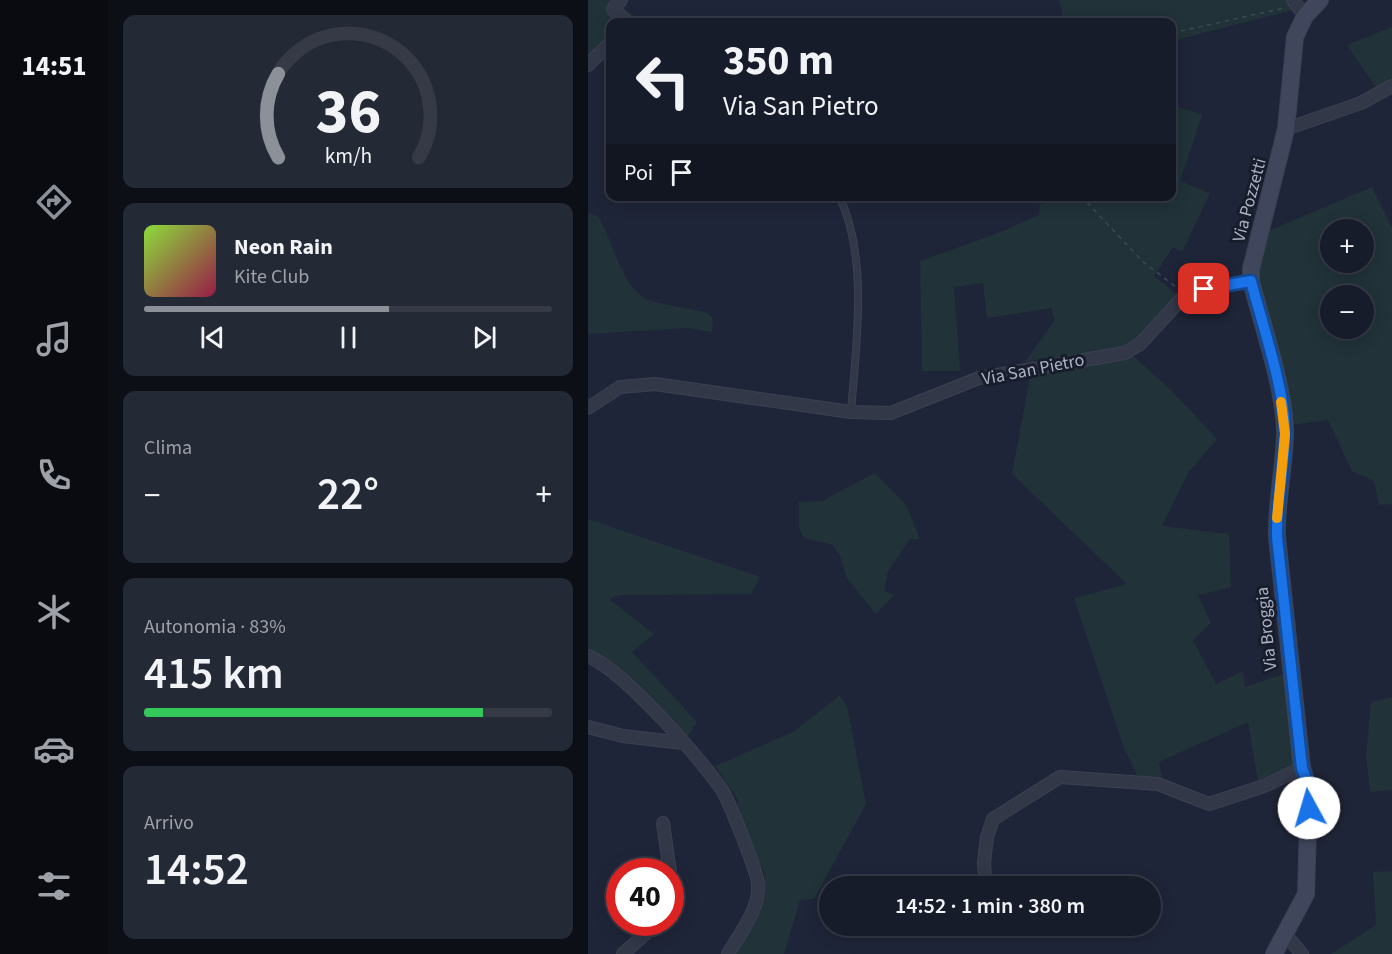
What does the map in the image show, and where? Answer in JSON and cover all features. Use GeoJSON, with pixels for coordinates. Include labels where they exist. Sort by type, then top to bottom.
{"type":"FeatureCollection","features":[{"type":"Feature","properties":{"kind":"street"},"geometry":{"type":"LineString","coordinates":[[621,0],[613,9],[623,18]]}},
{"type":"Feature","properties":{"kind":"street","name":"Via Pozzetti"},"geometry":{"type":"LineString","coordinates":[[1251,281],[1255,253],[1286,129],[1298,7],[1320,0]]}},
{"type":"Feature","properties":{"kind":"street"},"geometry":{"type":"LineString","coordinates":[[588,65],[606,47]]}},
{"type":"Feature","properties":{"kind":"street"},"geometry":{"type":"LineString","coordinates":[[1286,129],[1361,103],[1392,86]]}},
{"type":"Feature","properties":{"kind":"street"},"geometry":{"type":"LineString","coordinates":[[1187,294],[1251,281]]}},
{"type":"Feature","properties":{"kind":"street","name":"Via Broggia"},"geometry":{"type":"LineString","coordinates":[[1251,281],[1271,358],[1285,434],[1277,513],[1277,537],[1302,768],[1310,789],[1306,894],[1274,954]]}},
{"type":"Feature","properties":{"kind":"street","name":"Via San Pietro"},"geometry":{"type":"LineString","coordinates":[[588,408],[620,387],[654,384],[851,412],[891,413],[979,378],[1125,353],[1140,344],[1187,294]]}},
{"type":"Feature","properties":{"kind":"street"},"geometry":{"type":"LineString","coordinates":[[588,656],[613,669],[683,743],[723,792],[758,882],[757,899],[751,914],[728,954]]}},
{"type":"Feature","properties":{"kind":"street"},"geometry":{"type":"LineString","coordinates":[[588,727],[623,736],[683,743]]}},
{"type":"Feature","properties":{"kind":"street"},"geometry":{"type":"LineString","coordinates":[[985,876],[987,837],[993,819],[1060,777],[1158,784],[1209,804],[1264,786],[1302,768]]}},
{"type":"Feature","properties":{"kind":"street"},"geometry":{"type":"LineString","coordinates":[[663,823],[668,858]]}},
{"type":"Feature","properties":{"kind":"street"},"geometry":{"type":"LineString","coordinates":[[1285,934],[1302,954]]}},
{"type":"Feature","properties":{"kind":"street"},"geometry":{"type":"LineString","coordinates":[[623,954],[643,936]]}},
{"type":"Feature","properties":{"kind":"lane"},"geometry":{"type":"LineString","coordinates":[[842,201],[852,225],[857,292],[851,412]]}},
{"type":"Feature","properties":{"kind":"path"},"geometry":{"type":"LineString","coordinates":[[1176,32],[1298,7]]}},
{"type":"Feature","properties":{"kind":"path"},"geometry":{"type":"LineString","coordinates":[[1086,201],[1142,261],[1167,282],[1187,294]]}},
{"type":"Feature","properties":{"kind":"shaded area"},"geometry":{"type":"Polygon","coordinates":[[[588,0],[621,0],[622,7],[637,18],[606,18],[606,58],[588,72],[588,0]]]}},
{"type":"Feature","properties":{"kind":"shaded area"},"geometry":{"type":"Polygon","coordinates":[[[1059,0],[1288,0],[1298,9],[1176,40],[1176,18],[1063,18],[1059,0]]]}},
{"type":"Feature","properties":{"kind":"shaded area"},"geometry":{"type":"Polygon","coordinates":[[[1392,27],[1392,83],[1378,90],[1347,45],[1392,27]]]}},
{"type":"Feature","properties":{"kind":"shaded area"},"geometry":{"type":"Polygon","coordinates":[[[1176,106],[1202,115],[1180,181],[1210,193],[1182,252],[1173,247],[1154,276],[1181,298],[1131,354],[1172,391],[1217,439],[1188,473],[1162,526],[1229,534],[1231,587],[1198,595],[1211,623],[1193,640],[1216,684],[1243,671],[1245,687],[1289,672],[1303,770],[1259,788],[1248,722],[1159,762],[1163,784],[1137,775],[1124,748],[1074,598],[1127,584],[1012,474],[1032,366],[1042,363],[1043,359],[1025,362],[1055,320],[1051,308],[987,318],[983,283],[954,287],[960,371],[922,371],[920,261],[993,235],[1039,215],[1040,204],[1051,201],[1176,201],[1176,106]]]}},
{"type":"Feature","properties":{"kind":"shaded area"},"geometry":{"type":"Polygon","coordinates":[[[1372,187],[1392,227],[1392,504],[1379,505],[1374,481],[1352,471],[1328,420],[1291,425],[1259,284],[1260,264],[1268,231],[1372,187]]]}},
{"type":"Feature","properties":{"kind":"shaded area"},"geometry":{"type":"Polygon","coordinates":[[[588,213],[598,216],[625,276],[640,295],[656,302],[708,313],[713,319],[712,332],[688,328],[588,334],[588,213]]]}},
{"type":"Feature","properties":{"kind":"shaded area"},"geometry":{"type":"Polygon","coordinates":[[[875,473],[906,505],[920,539],[910,539],[888,571],[884,591],[894,595],[876,614],[847,578],[840,556],[833,545],[804,538],[799,528],[799,502],[822,501],[875,473]]]}},
{"type":"Feature","properties":{"kind":"shaded area"},"geometry":{"type":"Polygon","coordinates":[[[588,519],[760,577],[751,594],[620,595],[609,599],[654,634],[632,652],[697,722],[686,739],[627,676],[601,657],[588,653],[588,519]]]}},
{"type":"Feature","properties":{"kind":"shaded area"},"geometry":{"type":"Polygon","coordinates":[[[840,695],[847,706],[866,804],[827,876],[819,876],[819,890],[814,899],[800,900],[784,954],[734,954],[760,912],[765,894],[764,872],[744,833],[737,809],[738,800],[715,766],[793,732],[840,695]]]}},
{"type":"Feature","properties":{"kind":"shaded area"},"geometry":{"type":"Polygon","coordinates":[[[1392,697],[1392,790],[1370,792],[1366,754],[1371,702],[1392,697]]]}},
{"type":"Feature","properties":{"kind":"shaded area"},"geometry":{"type":"Polygon","coordinates":[[[1392,871],[1392,954],[1331,954],[1376,925],[1373,872],[1392,871]]]}},
{"type":"Feature","properties":{"kind":"slow traffic"},"geometry":{"type":"LineString","coordinates":[[1277,518],[1285,434],[1281,402]]}},
{"type":"Feature","properties":{"kind":"route"},"geometry":{"type":"LineString","coordinates":[[1204,289],[1251,281],[1282,408],[1285,434],[1277,513],[1277,537],[1302,768],[1310,789],[1309,808]]}}]}
